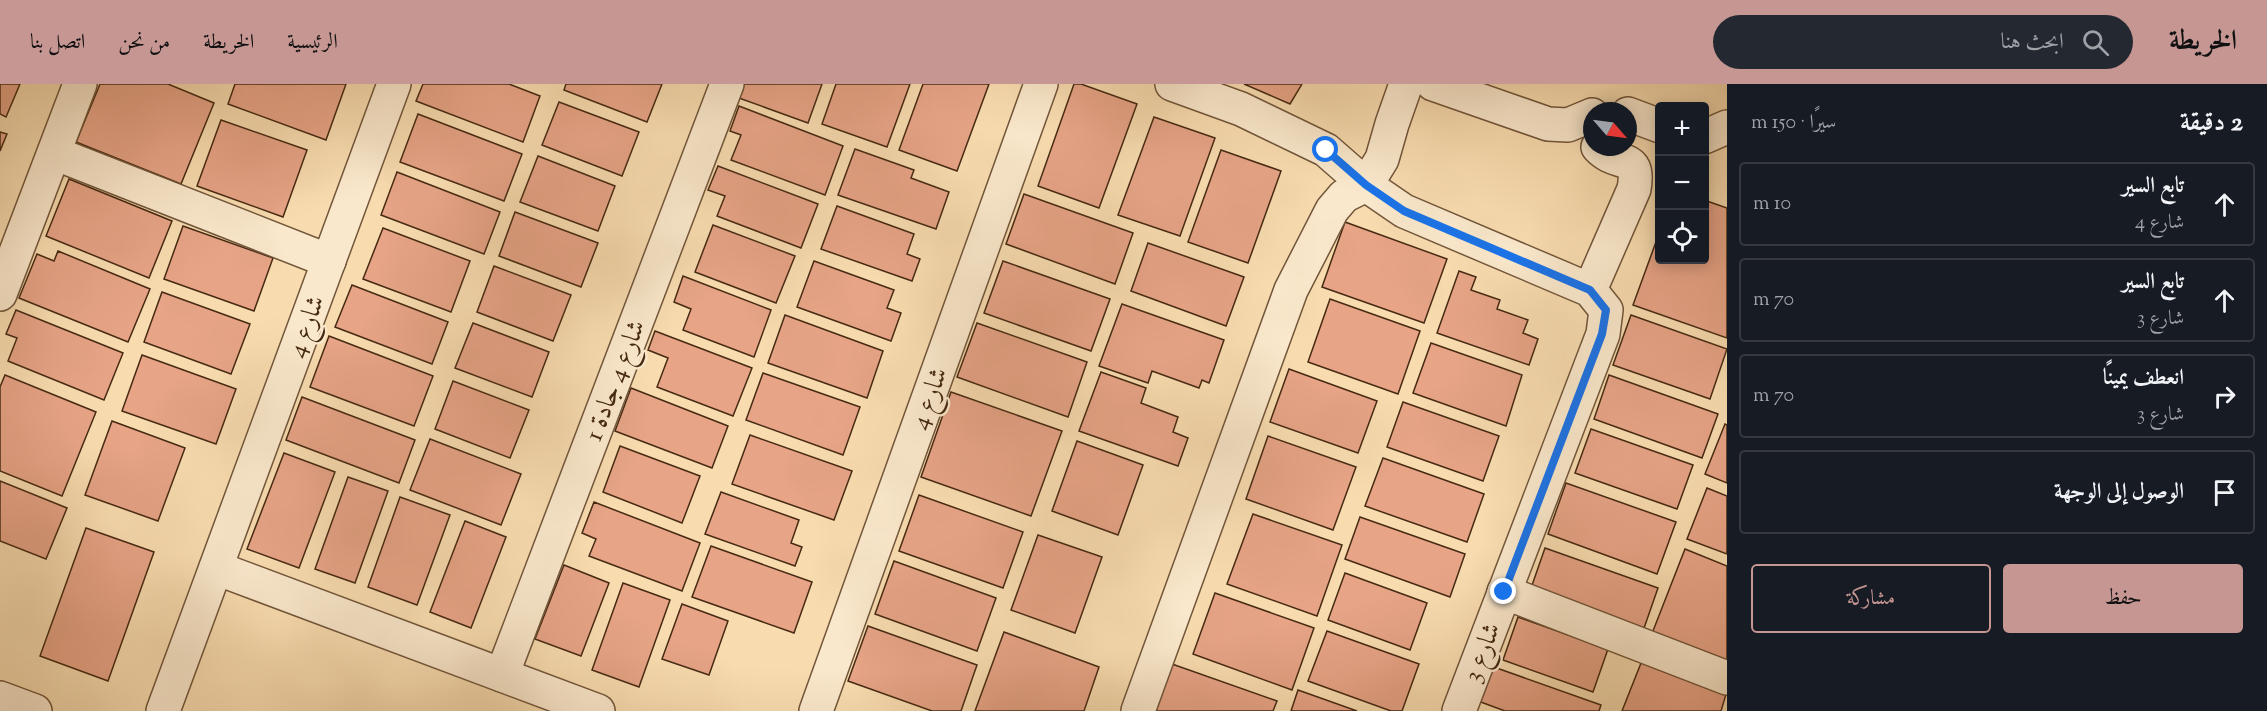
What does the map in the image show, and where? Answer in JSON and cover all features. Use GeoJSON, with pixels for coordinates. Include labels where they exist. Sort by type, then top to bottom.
{"type":"FeatureCollection","features":[{"type":"Feature","properties":{"kind":"street"},"geometry":{"type":"LineString","coordinates":[[0,294],[80,84]]}},
{"type":"Feature","properties":{"kind":"street","name":"شارع 4"},"geometry":{"type":"LineString","coordinates":[[163,711],[394,84]]}},
{"type":"Feature","properties":{"kind":"street","name":"شارع 4 جادة 1"},"geometry":{"type":"LineString","coordinates":[[501,675],[727,84]]}},
{"type":"Feature","properties":{"kind":"street","name":"شارع 4"},"geometry":{"type":"LineString","coordinates":[[816,711],[1041,84]]}},
{"type":"Feature","properties":{"kind":"street"},"geometry":{"type":"LineString","coordinates":[[1173,84],[1241,110],[1326,150],[1366,185],[1404,211],[1590,290],[1634,189],[1636,177],[1636,170],[1632,165],[1610,156]]}},
{"type":"Feature","properties":{"kind":"street"},"geometry":{"type":"LineString","coordinates":[[1138,711],[1291,290],[1332,210],[1344,196],[1366,185],[1382,159],[1406,84]]}},
{"type":"Feature","properties":{"kind":"street"},"geometry":{"type":"LineString","coordinates":[[1433,84],[1548,124],[1583,126]]}},
{"type":"Feature","properties":{"kind":"street"},"geometry":{"type":"LineString","coordinates":[[1637,117],[1655,124]]}},
{"type":"Feature","properties":{"kind":"street"},"geometry":{"type":"LineString","coordinates":[[1709,135],[1727,127]]}},
{"type":"Feature","properties":{"kind":"street"},"geometry":{"type":"LineString","coordinates":[[54,153],[329,261]]}},
{"type":"Feature","properties":{"kind":"street","name":"شارع 3"},"geometry":{"type":"LineString","coordinates":[[1459,711],[1602,334],[1606,310],[1590,290]]}},
{"type":"Feature","properties":{"kind":"street"},"geometry":{"type":"LineString","coordinates":[[216,568],[598,711]]}},
{"type":"Feature","properties":{"kind":"street"},"geometry":{"type":"LineString","coordinates":[[1504,592],[1727,678]]}},
{"type":"Feature","properties":{"kind":"street"},"geometry":{"type":"LineString","coordinates":[[0,698],[35,711]]}},
{"type":"Feature","properties":{"kind":"building"},"geometry":{"type":"Polygon","coordinates":[[[0,84],[20,84],[6,117],[0,114],[0,84]]]}},
{"type":"Feature","properties":{"kind":"building"},"geometry":{"type":"Polygon","coordinates":[[[100,84],[168,84],[214,103],[181,184],[76,142],[100,84]]]}},
{"type":"Feature","properties":{"kind":"building"},"geometry":{"type":"Polygon","coordinates":[[[235,84],[346,84],[326,140],[228,104],[235,84]]]}},
{"type":"Feature","properties":{"kind":"building"},"geometry":{"type":"Polygon","coordinates":[[[423,84],[509,84],[540,96],[523,142],[416,101],[423,84]]]}},
{"type":"Feature","properties":{"kind":"building"},"geometry":{"type":"Polygon","coordinates":[[[566,84],[662,84],[647,122],[564,90],[566,84]]]}},
{"type":"Feature","properties":{"kind":"building"},"geometry":{"type":"Polygon","coordinates":[[[744,84],[822,84],[808,123],[739,98],[744,84]]]}},
{"type":"Feature","properties":{"kind":"building"},"geometry":{"type":"Polygon","coordinates":[[[836,84],[910,84],[887,147],[822,124],[836,84]]]}},
{"type":"Feature","properties":{"kind":"building"},"geometry":{"type":"Polygon","coordinates":[[[923,84],[989,84],[957,171],[899,150],[923,84]]]}},
{"type":"Feature","properties":{"kind":"building"},"geometry":{"type":"Polygon","coordinates":[[[1074,84],[1081,84],[1137,104],[1099,208],[1038,186],[1074,84]]]}},
{"type":"Feature","properties":{"kind":"building"},"geometry":{"type":"Polygon","coordinates":[[[1244,84],[1302,84],[1290,104],[1244,84]]]}},
{"type":"Feature","properties":{"kind":"building"},"geometry":{"type":"Polygon","coordinates":[[[559,102],[639,132],[622,176],[542,145],[559,102]]]}},
{"type":"Feature","properties":{"kind":"building"},"geometry":{"type":"Polygon","coordinates":[[[739,106],[843,146],[825,195],[731,160],[741,135],[730,131],[739,106]]]}},
{"type":"Feature","properties":{"kind":"building"},"geometry":{"type":"Polygon","coordinates":[[[418,114],[522,154],[504,201],[400,162],[418,114]]]}},
{"type":"Feature","properties":{"kind":"building"},"geometry":{"type":"Polygon","coordinates":[[[1154,117],[1215,138],[1180,236],[1118,215],[1154,117]]]}},
{"type":"Feature","properties":{"kind":"building"},"geometry":{"type":"Polygon","coordinates":[[[221,120],[307,150],[283,217],[197,186],[221,120]]]}},
{"type":"Feature","properties":{"kind":"building"},"geometry":{"type":"Polygon","coordinates":[[[0,132],[7,134],[0,151],[0,132]]]}},
{"type":"Feature","properties":{"kind":"building"},"geometry":{"type":"Polygon","coordinates":[[[855,149],[914,170],[911,178],[949,192],[936,229],[838,195],[855,149]]]}},
{"type":"Feature","properties":{"kind":"building"},"geometry":{"type":"Polygon","coordinates":[[[1221,150],[1281,171],[1248,263],[1188,242],[1221,150]]]}},
{"type":"Feature","properties":{"kind":"building"},"geometry":{"type":"Polygon","coordinates":[[[538,156],[615,186],[598,231],[520,202],[538,156]]]}},
{"type":"Feature","properties":{"kind":"building"},"geometry":{"type":"Polygon","coordinates":[[[718,166],[818,204],[801,248],[717,216],[725,196],[708,190],[718,166]]]}},
{"type":"Feature","properties":{"kind":"building"},"geometry":{"type":"Polygon","coordinates":[[[397,172],[500,212],[484,254],[381,215],[397,172]]]}},
{"type":"Feature","properties":{"kind":"building"},"geometry":{"type":"Polygon","coordinates":[[[69,179],[172,221],[149,278],[46,236],[69,179]]]}},
{"type":"Feature","properties":{"kind":"building"},"geometry":{"type":"Polygon","coordinates":[[[1024,194],[1133,233],[1115,284],[1006,244],[1024,194]]]}},
{"type":"Feature","properties":{"kind":"building"},"geometry":{"type":"Polygon","coordinates":[[[1709,202],[1727,208],[1727,338],[1633,305],[1655,245],[1655,264],[1709,264],[1709,202]]]}},
{"type":"Feature","properties":{"kind":"building"},"geometry":{"type":"Polygon","coordinates":[[[837,206],[914,234],[907,254],[920,259],[912,281],[821,249],[837,206]]]}},
{"type":"Feature","properties":{"kind":"building"},"geometry":{"type":"Polygon","coordinates":[[[515,212],[598,243],[581,287],[499,256],[515,212]]]}},
{"type":"Feature","properties":{"kind":"building"},"geometry":{"type":"Polygon","coordinates":[[[1345,222],[1447,259],[1424,323],[1322,287],[1345,222]]]}},
{"type":"Feature","properties":{"kind":"building"},"geometry":{"type":"Polygon","coordinates":[[[713,225],[795,256],[776,303],[695,272],[713,225]]]}},
{"type":"Feature","properties":{"kind":"building"},"geometry":{"type":"Polygon","coordinates":[[[183,226],[273,258],[254,311],[164,279],[183,226]]]}},
{"type":"Feature","properties":{"kind":"building"},"geometry":{"type":"Polygon","coordinates":[[[383,228],[470,261],[451,312],[363,279],[383,228]]]}},
{"type":"Feature","properties":{"kind":"building"},"geometry":{"type":"Polygon","coordinates":[[[1148,243],[1244,277],[1226,326],[1131,291],[1148,243]]]}},
{"type":"Feature","properties":{"kind":"building"},"geometry":{"type":"Polygon","coordinates":[[[58,251],[150,289],[128,342],[19,298],[37,254],[54,261],[58,251]]]}},
{"type":"Feature","properties":{"kind":"building"},"geometry":{"type":"Polygon","coordinates":[[[814,261],[894,290],[887,308],[901,313],[891,341],[797,307],[814,261]]]}},
{"type":"Feature","properties":{"kind":"building"},"geometry":{"type":"Polygon","coordinates":[[[1003,261],[1110,299],[1091,351],[984,313],[1003,261]]]}},
{"type":"Feature","properties":{"kind":"building"},"geometry":{"type":"Polygon","coordinates":[[[494,266],[571,295],[553,341],[477,312],[494,266]]]}},
{"type":"Feature","properties":{"kind":"building"},"geometry":{"type":"Polygon","coordinates":[[[1459,271],[1476,277],[1471,290],[1500,300],[1497,309],[1528,320],[1523,333],[1538,339],[1529,365],[1437,333],[1459,271]]]}},
{"type":"Feature","properties":{"kind":"building"},"geometry":{"type":"Polygon","coordinates":[[[683,276],[771,310],[754,357],[683,330],[691,309],[674,302],[683,276]]]}},
{"type":"Feature","properties":{"kind":"building"},"geometry":{"type":"Polygon","coordinates":[[[352,285],[448,322],[432,364],[335,327],[352,285]]]}},
{"type":"Feature","properties":{"kind":"building"},"geometry":{"type":"Polygon","coordinates":[[[162,292],[250,324],[231,374],[144,342],[162,292]]]}},
{"type":"Feature","properties":{"kind":"building"},"geometry":{"type":"Polygon","coordinates":[[[1330,299],[1420,331],[1398,394],[1308,362],[1330,299]]]}},
{"type":"Feature","properties":{"kind":"building"},"geometry":{"type":"Polygon","coordinates":[[[1122,304],[1224,340],[1209,383],[1202,380],[1199,388],[1152,371],[1148,383],[1099,366],[1122,304]]]}},
{"type":"Feature","properties":{"kind":"building"},"geometry":{"type":"Polygon","coordinates":[[[16,310],[123,353],[104,400],[8,361],[17,338],[6,334],[16,310]]]}},
{"type":"Feature","properties":{"kind":"building"},"geometry":{"type":"Polygon","coordinates":[[[785,315],[883,351],[867,398],[768,363],[785,315]]]}},
{"type":"Feature","properties":{"kind":"building"},"geometry":{"type":"Polygon","coordinates":[[[1631,315],[1727,349],[1710,399],[1613,365],[1631,315]]]}},
{"type":"Feature","properties":{"kind":"building"},"geometry":{"type":"Polygon","coordinates":[[[473,323],[549,352],[532,397],[455,368],[473,323]]]}},
{"type":"Feature","properties":{"kind":"building"},"geometry":{"type":"Polygon","coordinates":[[[977,323],[1087,362],[1068,417],[957,377],[977,323]]]}},
{"type":"Feature","properties":{"kind":"building"},"geometry":{"type":"Polygon","coordinates":[[[655,331],[752,368],[733,416],[657,387],[668,358],[648,350],[655,331]]]}},
{"type":"Feature","properties":{"kind":"building"},"geometry":{"type":"Polygon","coordinates":[[[329,336],[433,376],[414,426],[310,387],[329,336]]]}},
{"type":"Feature","properties":{"kind":"building"},"geometry":{"type":"Polygon","coordinates":[[[1431,343],[1522,375],[1506,426],[1413,393],[1431,343]]]}},
{"type":"Feature","properties":{"kind":"building"},"geometry":{"type":"Polygon","coordinates":[[[142,355],[236,389],[216,444],[122,411],[142,355]]]}},
{"type":"Feature","properties":{"kind":"building"},"geometry":{"type":"Polygon","coordinates":[[[1289,369],[1377,401],[1358,453],[1270,422],[1289,369]]]}},
{"type":"Feature","properties":{"kind":"building"},"geometry":{"type":"Polygon","coordinates":[[[1101,372],[1146,388],[1141,403],[1178,417],[1173,432],[1188,438],[1178,466],[1079,431],[1101,372]]]}},
{"type":"Feature","properties":{"kind":"building"},"geometry":{"type":"Polygon","coordinates":[[[763,373],[860,407],[843,455],[746,420],[763,373]]]}},
{"type":"Feature","properties":{"kind":"building"},"geometry":{"type":"Polygon","coordinates":[[[5,375],[96,412],[62,496],[0,471],[0,387],[5,375]]]}},
{"type":"Feature","properties":{"kind":"building"},"geometry":{"type":"Polygon","coordinates":[[[1609,375],[1718,414],[1702,458],[1594,419],[1609,375]]]}},
{"type":"Feature","properties":{"kind":"building"},"geometry":{"type":"Polygon","coordinates":[[[453,381],[529,410],[510,458],[435,429],[453,381]]]}},
{"type":"Feature","properties":{"kind":"building"},"geometry":{"type":"Polygon","coordinates":[[[631,388],[728,426],[712,468],[615,431],[631,388]]]}},
{"type":"Feature","properties":{"kind":"building"},"geometry":{"type":"Polygon","coordinates":[[[951,392],[1062,431],[1031,516],[921,477],[951,392]]]}},
{"type":"Feature","properties":{"kind":"building"},"geometry":{"type":"Polygon","coordinates":[[[302,397],[415,440],[399,483],[286,440],[302,397]]]}},
{"type":"Feature","properties":{"kind":"building"},"geometry":{"type":"Polygon","coordinates":[[[1403,402],[1499,436],[1483,481],[1387,447],[1403,402]]]}},
{"type":"Feature","properties":{"kind":"building"},"geometry":{"type":"Polygon","coordinates":[[[112,421],[185,448],[158,521],[85,495],[112,421]]]}},
{"type":"Feature","properties":{"kind":"building"},"geometry":{"type":"Polygon","coordinates":[[[1725,424],[1727,425],[1727,483],[1705,474],[1725,424]]]}},
{"type":"Feature","properties":{"kind":"building"},"geometry":{"type":"Polygon","coordinates":[[[1591,429],[1693,465],[1677,509],[1575,473],[1591,429]]]}},
{"type":"Feature","properties":{"kind":"building"},"geometry":{"type":"Polygon","coordinates":[[[750,435],[852,471],[834,520],[732,484],[750,435]]]}},
{"type":"Feature","properties":{"kind":"building"},"geometry":{"type":"Polygon","coordinates":[[[1268,436],[1356,467],[1333,530],[1246,499],[1268,436]]]}},
{"type":"Feature","properties":{"kind":"building"},"geometry":{"type":"Polygon","coordinates":[[[430,439],[521,474],[501,525],[410,490],[430,439]]]}},
{"type":"Feature","properties":{"kind":"building"},"geometry":{"type":"Polygon","coordinates":[[[1077,441],[1143,465],[1118,535],[1052,511],[1077,441]]]}},
{"type":"Feature","properties":{"kind":"building"},"geometry":{"type":"Polygon","coordinates":[[[620,446],[700,476],[682,523],[603,492],[620,446]]]}},
{"type":"Feature","properties":{"kind":"building"},"geometry":{"type":"Polygon","coordinates":[[[284,453],[335,472],[299,568],[247,549],[284,453]]]}},
{"type":"Feature","properties":{"kind":"building"},"geometry":{"type":"Polygon","coordinates":[[[1383,458],[1484,494],[1467,542],[1365,506],[1383,458]]]}},
{"type":"Feature","properties":{"kind":"building"},"geometry":{"type":"Polygon","coordinates":[[[348,477],[388,491],[355,583],[315,569],[348,477]]]}},
{"type":"Feature","properties":{"kind":"building"},"geometry":{"type":"Polygon","coordinates":[[[0,481],[67,508],[46,559],[0,541],[0,481]]]}},
{"type":"Feature","properties":{"kind":"building"},"geometry":{"type":"Polygon","coordinates":[[[1566,483],[1676,522],[1657,574],[1548,534],[1566,483]]]}},
{"type":"Feature","properties":{"kind":"building"},"geometry":{"type":"Polygon","coordinates":[[[1707,488],[1727,496],[1727,554],[1687,539],[1707,488]]]}},
{"type":"Feature","properties":{"kind":"building"},"geometry":{"type":"Polygon","coordinates":[[[721,492],[799,520],[791,543],[802,547],[795,566],[705,534],[721,492]]]}},
{"type":"Feature","properties":{"kind":"building"},"geometry":{"type":"Polygon","coordinates":[[[919,495],[1023,532],[1003,588],[899,551],[919,495]]]}},
{"type":"Feature","properties":{"kind":"building"},"geometry":{"type":"Polygon","coordinates":[[[400,497],[450,515],[417,605],[368,587],[400,497]]]}},
{"type":"Feature","properties":{"kind":"building"},"geometry":{"type":"Polygon","coordinates":[[[594,502],[700,543],[682,591],[589,556],[596,539],[582,533],[594,502]]]}},
{"type":"Feature","properties":{"kind":"building"},"geometry":{"type":"Polygon","coordinates":[[[1253,514],[1342,545],[1317,616],[1227,584],[1253,514]]]}},
{"type":"Feature","properties":{"kind":"building"},"geometry":{"type":"Polygon","coordinates":[[[1360,517],[1465,554],[1450,597],[1345,559],[1360,517]]]}},
{"type":"Feature","properties":{"kind":"building"},"geometry":{"type":"Polygon","coordinates":[[[465,521],[506,537],[471,628],[430,612],[465,521]]]}},
{"type":"Feature","properties":{"kind":"building"},"geometry":{"type":"Polygon","coordinates":[[[86,528],[154,552],[108,681],[40,656],[86,528]]]}},
{"type":"Feature","properties":{"kind":"building"},"geometry":{"type":"Polygon","coordinates":[[[1038,535],[1102,557],[1075,633],[1011,610],[1038,535]]]}},
{"type":"Feature","properties":{"kind":"building"},"geometry":{"type":"Polygon","coordinates":[[[711,546],[812,582],[794,633],[692,597],[711,546]]]}},
{"type":"Feature","properties":{"kind":"building"},"geometry":{"type":"Polygon","coordinates":[[[1545,548],[1658,588],[1643,631],[1530,591],[1545,548]]]}},
{"type":"Feature","properties":{"kind":"building"},"geometry":{"type":"Polygon","coordinates":[[[1685,549],[1727,566],[1727,666],[1651,636],[1685,549]]]}},
{"type":"Feature","properties":{"kind":"building"},"geometry":{"type":"Polygon","coordinates":[[[894,561],[996,598],[977,651],[875,614],[894,561]]]}},
{"type":"Feature","properties":{"kind":"building"},"geometry":{"type":"Polygon","coordinates":[[[564,565],[609,583],[581,656],[535,639],[564,565]]]}},
{"type":"Feature","properties":{"kind":"building"},"geometry":{"type":"Polygon","coordinates":[[[1345,573],[1427,603],[1410,650],[1328,620],[1345,573]]]}},
{"type":"Feature","properties":{"kind":"building"},"geometry":{"type":"Polygon","coordinates":[[[623,583],[670,600],[639,687],[592,670],[623,583]]]}},
{"type":"Feature","properties":{"kind":"building"},"geometry":{"type":"Polygon","coordinates":[[[1215,593],[1314,628],[1292,690],[1193,654],[1215,593]]]}},
{"type":"Feature","properties":{"kind":"building"},"geometry":{"type":"Polygon","coordinates":[[[682,604],[728,621],[709,675],[662,659],[682,604]]]}},
{"type":"Feature","properties":{"kind":"building"},"geometry":{"type":"Polygon","coordinates":[[[1518,617],[1608,649],[1593,692],[1503,660],[1518,617]]]}},
{"type":"Feature","properties":{"kind":"building"},"geometry":{"type":"Polygon","coordinates":[[[868,626],[977,665],[961,711],[932,711],[848,681],[868,626]]]}},
{"type":"Feature","properties":{"kind":"building"},"geometry":{"type":"Polygon","coordinates":[[[1327,631],[1419,664],[1402,711],[1391,711],[1308,681],[1327,631]]]}},
{"type":"Feature","properties":{"kind":"building"},"geometry":{"type":"Polygon","coordinates":[[[1004,632],[1099,667],[1084,711],[975,711],[1004,632]]]}},
{"type":"Feature","properties":{"kind":"building"},"geometry":{"type":"Polygon","coordinates":[[[1643,658],[1727,691],[1721,711],[1622,711],[1643,658]]]}},
{"type":"Feature","properties":{"kind":"building"},"geometry":{"type":"Polygon","coordinates":[[[1172,664],[1277,701],[1273,711],[1156,711],[1172,664]]]}},
{"type":"Feature","properties":{"kind":"building"},"geometry":{"type":"Polygon","coordinates":[[[1491,666],[1601,705],[1599,711],[1505,711],[1478,701],[1491,666]]]}},
{"type":"Feature","properties":{"kind":"building"},"geometry":{"type":"Polygon","coordinates":[[[1298,690],[1357,711],[1291,711],[1298,690]]]}},
{"type":"Feature","properties":{"kind":"route"},"geometry":{"type":"LineString","coordinates":[[1326,150],[1366,185],[1404,211],[1590,290],[1606,310],[1602,334],[1504,592]]}}]}
